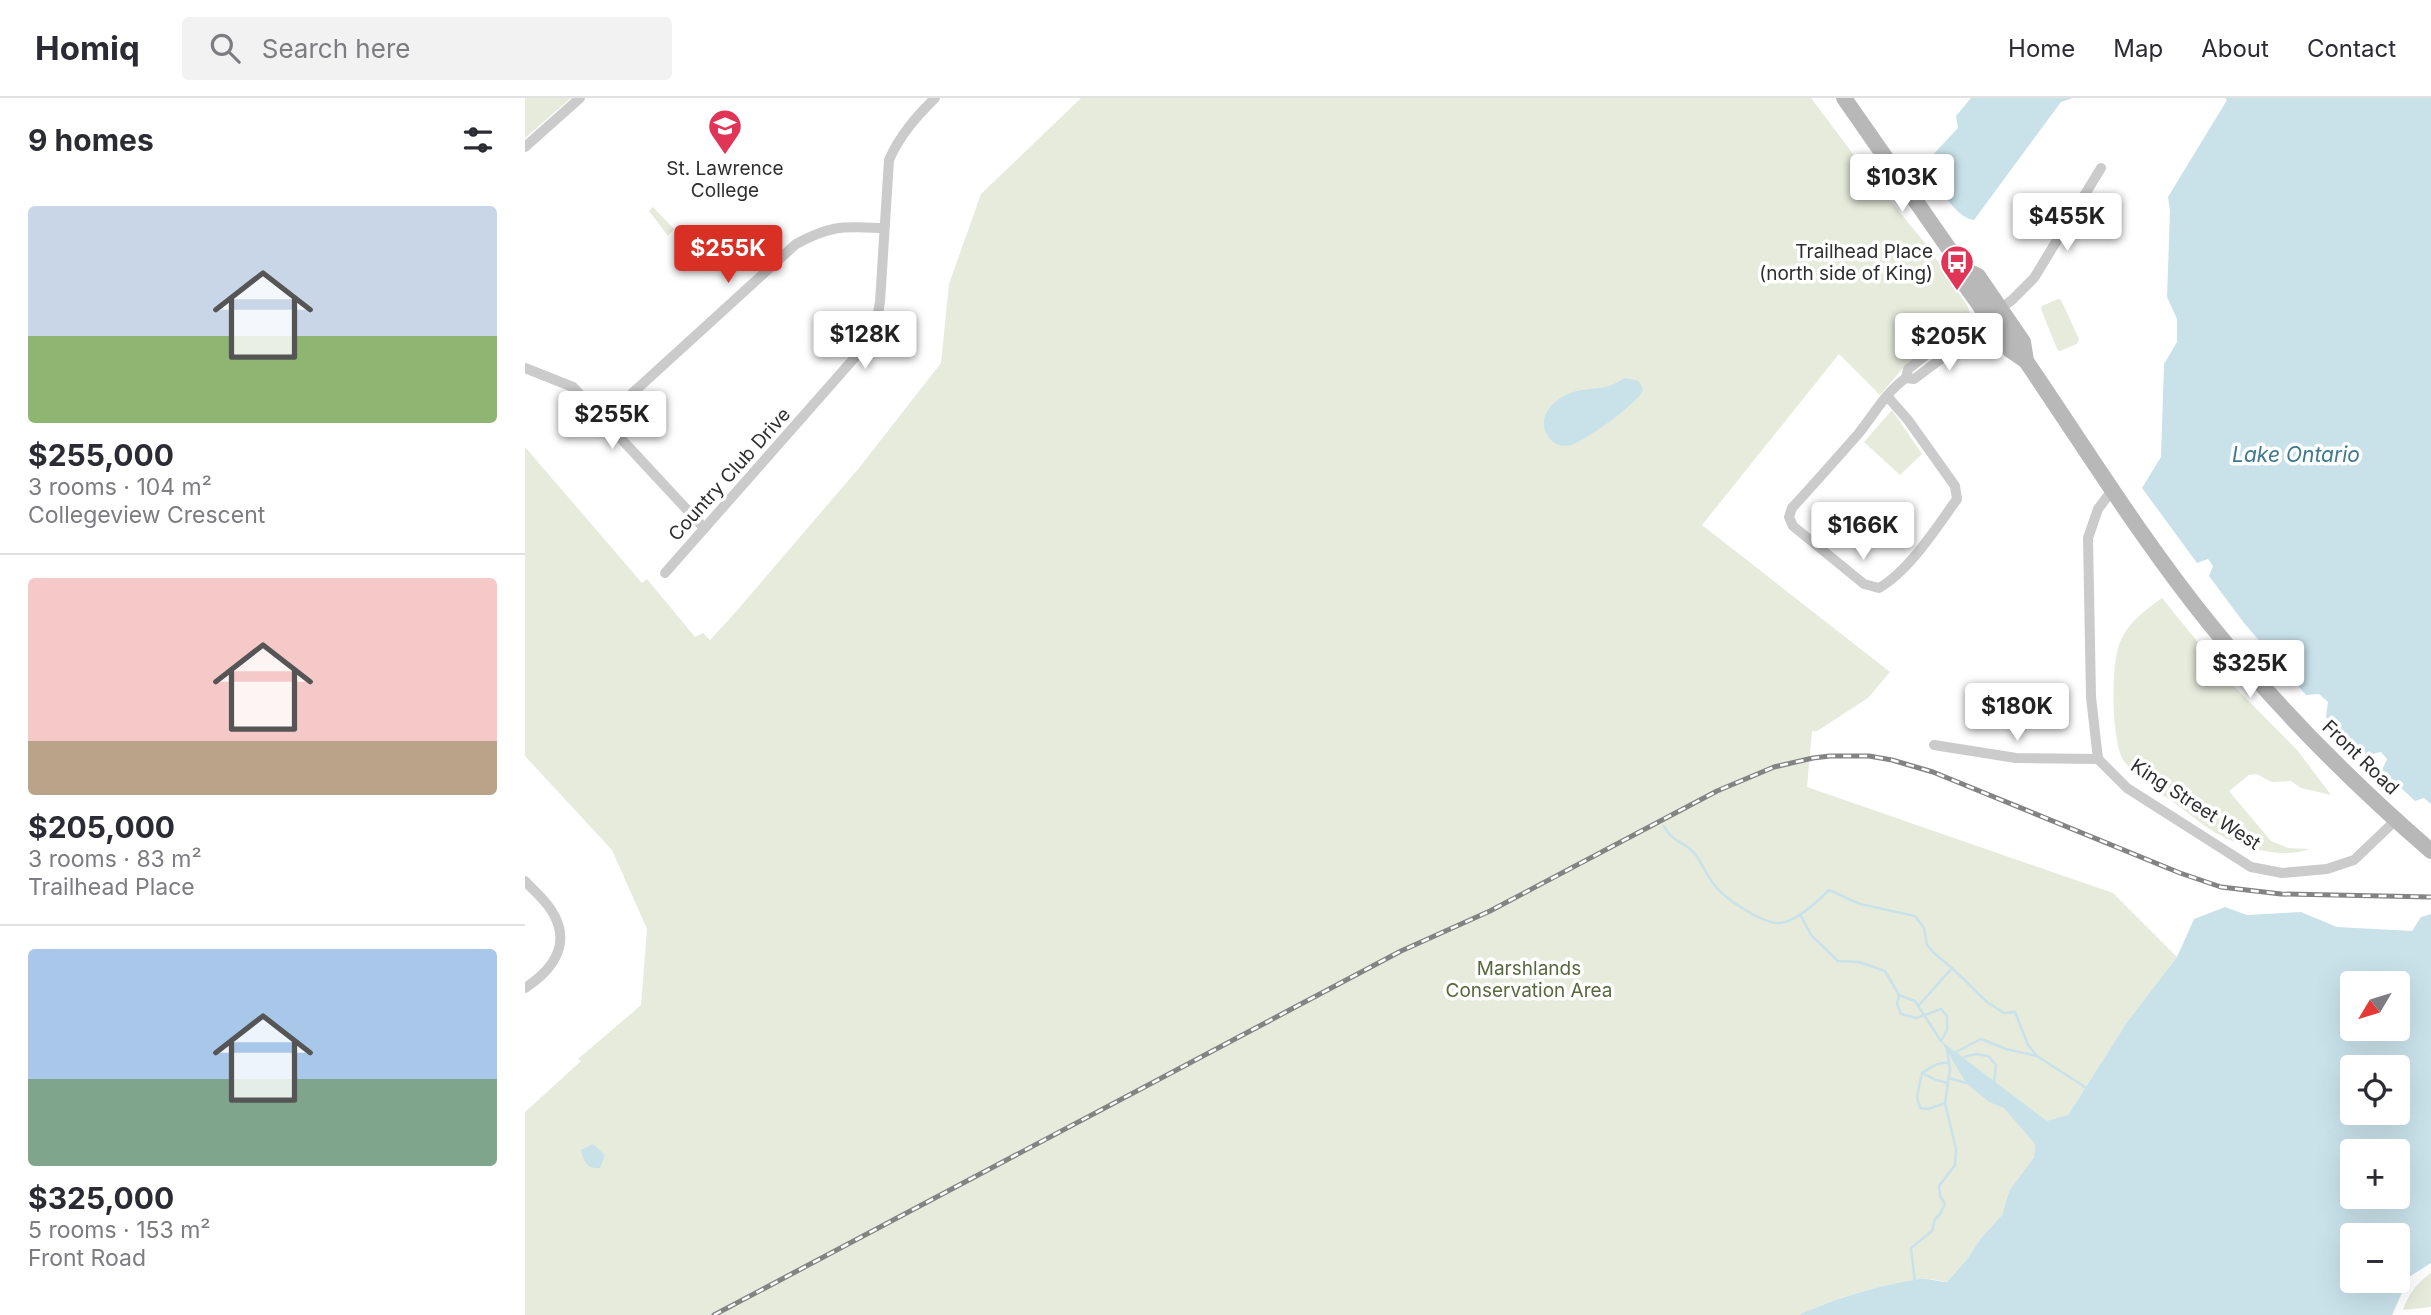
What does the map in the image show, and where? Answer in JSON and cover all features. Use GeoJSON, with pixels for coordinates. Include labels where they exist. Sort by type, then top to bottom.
{"type":"FeatureCollection","features":[{"type":"Feature","properties":{"kind":"main road"},"geometry":{"type":"LineString","coordinates":[[1844,98],[1963,269],[1978,276],[2010,350],[2026,361],[2113,489]]}},
{"type":"Feature","properties":{"kind":"main road","name":"Front Road"},"geometry":{"type":"LineString","coordinates":[[2113,489],[2200,612],[2253,676],[2331,760],[2431,851]]}},
{"type":"Feature","properties":{"kind":"street"},"geometry":{"type":"LineString","coordinates":[[525,147],[580,98]]}},
{"type":"Feature","properties":{"kind":"street","name":"Country Club Drive"},"geometry":{"type":"LineString","coordinates":[[665,573],[864,348],[876,324],[880,302],[890,160],[897,142],[909,125],[935,98]]}},
{"type":"Feature","properties":{"kind":"street"},"geometry":{"type":"LineString","coordinates":[[1887,396],[1908,420],[1955,486],[1957,499],[1924,546],[1890,582],[1879,588],[1864,584],[1793,526],[1789,517],[1792,508],[1887,396],[1906,378],[1914,379],[1965,341],[1971,330],[2012,300],[2034,278],[2101,168]]}},
{"type":"Feature","properties":{"kind":"street"},"geometry":{"type":"LineString","coordinates":[[604,419],[796,244],[818,232],[835,227],[884,228]]}},
{"type":"Feature","properties":{"kind":"street"},"geometry":{"type":"LineString","coordinates":[[525,368],[573,387],[704,528]]}},
{"type":"Feature","properties":{"kind":"street"},"geometry":{"type":"LineString","coordinates":[[1934,745],[2016,758],[2098,758],[2091,697],[2088,538],[2098,509],[2113,489]]}},
{"type":"Feature","properties":{"kind":"street","name":"King Street West"},"geometry":{"type":"LineString","coordinates":[[2098,758],[2127,788],[2251,867],[2281,873],[2327,869],[2354,860],[2396,820]]}},
{"type":"Feature","properties":{"kind":"street"},"geometry":{"type":"LineString","coordinates":[[525,881],[554,912],[561,931],[559,952],[543,977],[525,988]]}},
{"type":"Feature","properties":{"kind":"green space"},"geometry":{"type":"Polygon","coordinates":[[[525,98],[571,98],[525,138],[525,98]]]}},
{"type":"Feature","properties":{"kind":"green space","name":"Marshlands Conservation Area"},"geometry":{"type":"Polygon","coordinates":[[[1081,98],[1811,98],[1929,248],[1968,307],[1970,313],[1967,321],[1938,341],[1933,339],[1924,345],[1923,351],[1904,367],[1880,395],[1839,354],[1702,525],[1890,672],[1868,698],[1817,731],[1812,731],[1807,787],[2113,893],[2177,957],[2127,1022],[2068,1115],[2035,1144],[2034,1157],[2009,1191],[2002,1215],[1947,1282],[1923,1279],[1889,1285],[1843,1298],[1799,1315],[525,1315],[525,1112],[581,1061],[578,1059],[641,1005],[647,929],[612,850],[525,756],[525,447],[642,583],[647,579],[695,637],[703,633],[710,640],[859,468],[941,363],[949,284],[981,194],[1081,98]]]}},
{"type":"Feature","properties":{"kind":"green space"},"geometry":{"type":"Polygon","coordinates":[[[653,207],[674,229],[668,236],[649,211],[653,207]]]}},
{"type":"Feature","properties":{"kind":"green space"},"geometry":{"type":"Polygon","coordinates":[[[2058,299],[2061,300],[2079,339],[2077,344],[2060,351],[2041,309],[2058,299]]]}},
{"type":"Feature","properties":{"kind":"green space"},"geometry":{"type":"Polygon","coordinates":[[[1892,410],[1922,454],[1900,475],[1864,442],[1892,410]]]}},
{"type":"Feature","properties":{"kind":"green space"},"geometry":{"type":"Polygon","coordinates":[[[2162,598],[2230,682],[2298,751],[2331,795],[2301,788],[2291,781],[2271,782],[2257,774],[2249,775],[2229,791],[2271,841],[2288,848],[2310,849],[2277,853],[2232,841],[2209,829],[2147,784],[2124,761],[2115,722],[2116,655],[2122,637],[2131,624],[2162,598]]]}},
{"type":"Feature","properties":{"kind":"green space"},"geometry":{"type":"Polygon","coordinates":[[[2431,1273],[2431,1307],[2403,1310],[2414,1289],[2431,1273]]]}},
{"type":"Feature","properties":{"kind":"water"},"geometry":{"type":"Polygon","coordinates":[[[1971,98],[2073,98],[2061,102],[1974,220],[1959,213],[1952,206],[1925,163],[1958,128],[1956,116],[1971,98]]]}},
{"type":"Feature","properties":{"kind":"water","name":"Lake Ontario"},"geometry":{"type":"Polygon","coordinates":[[[2225,98],[2431,98],[2431,804],[2424,798],[2415,801],[2382,770],[2387,759],[2381,752],[2367,755],[2326,717],[2328,702],[2319,694],[2306,695],[2244,623],[2209,576],[2213,566],[2208,559],[2197,563],[2142,488],[2161,457],[2164,364],[2177,342],[2177,319],[2167,297],[2170,211],[2168,197],[2227,100],[2225,98]]]}},
{"type":"Feature","properties":{"kind":"water"},"geometry":{"type":"Polygon","coordinates":[[[1625,378],[1639,381],[1643,390],[1611,421],[1568,446],[1561,446],[1550,439],[1544,423],[1547,411],[1556,401],[1572,392],[1606,387],[1625,378]]]}},
{"type":"Feature","properties":{"kind":"water"},"geometry":{"type":"Polygon","coordinates":[[[2225,907],[2247,915],[2301,912],[2337,927],[2412,931],[2421,917],[2431,914],[2431,1263],[2410,1276],[2410,1223],[2340,1223],[2340,1293],[2402,1293],[2392,1315],[1799,1315],[1842,1298],[1890,1285],[1923,1279],[1947,1282],[2002,1215],[2009,1191],[2034,1157],[2035,1144],[2004,1108],[1989,1102],[1966,1083],[1941,1041],[2047,1121],[2068,1115],[2127,1022],[2177,957],[2194,919],[2225,907]]]}},
{"type":"Feature","properties":{"kind":"water"},"geometry":{"type":"Polygon","coordinates":[[[593,1144],[605,1155],[600,1168],[589,1166],[584,1161],[581,1150],[593,1144]]]}},
{"type":"Feature","properties":{"kind":"waterway"},"geometry":{"type":"LineString","coordinates":[[1664,826],[1671,836],[1695,854],[1720,891],[1745,910],[1772,922],[1780,923],[1793,919],[1829,890],[1860,904],[1915,916],[1924,928],[1927,945],[1934,953],[1987,1002],[2004,1013],[2015,1012],[2028,1045],[2037,1056]]}},
{"type":"Feature","properties":{"kind":"waterway"},"geometry":{"type":"LineString","coordinates":[[1800,914],[1811,935],[1838,961],[1859,962],[1885,971],[1899,995],[1915,1001],[1941,1041]]}},
{"type":"Feature","properties":{"kind":"waterway"},"geometry":{"type":"LineString","coordinates":[[1919,1005],[1952,968]]}},
{"type":"Feature","properties":{"kind":"waterway"},"geometry":{"type":"LineString","coordinates":[[1899,995],[1897,1004],[1901,1014],[1916,1018],[1941,1009],[1947,1016],[1947,1030],[1941,1041]]}},
{"type":"Feature","properties":{"kind":"waterway"},"geometry":{"type":"LineString","coordinates":[[1956,1052],[1981,1039],[2006,1049],[2037,1056],[2085,1087]]}},
{"type":"Feature","properties":{"kind":"waterway"},"geometry":{"type":"LineString","coordinates":[[1915,1282],[1911,1248],[1932,1231],[1935,1219],[1945,1204],[1940,1196],[1939,1186],[1955,1165],[1956,1149],[1945,1103],[1950,1069],[1947,1050]]}},
{"type":"Feature","properties":{"kind":"waterway"},"geometry":{"type":"LineString","coordinates":[[1964,1057],[1976,1054],[1988,1056],[1996,1065],[1994,1083]]}},
{"type":"Feature","properties":{"kind":"waterway"},"geometry":{"type":"LineString","coordinates":[[1945,1103],[1929,1109],[1920,1108],[1917,1097],[1922,1073],[1938,1064],[1949,1063]]}},
{"type":"Feature","properties":{"kind":"waterway"},"geometry":{"type":"LineString","coordinates":[[1922,1073],[1948,1083]]}},
{"type":"Feature","properties":{"kind":"waterway"},"geometry":{"type":"LineString","coordinates":[[1949,1078],[1966,1083]]}},
{"type":"Feature","properties":{"kind":"railway"},"geometry":{"type":"LineString","coordinates":[[714,1315],[1401,951],[1490,911],[1717,791],[1774,767],[1830,756],[1869,756],[1892,760],[1933,772],[2180,873],[2221,887],[2281,894],[2431,897]]}},
{"type":"Feature","properties":{"kind":"place","name":"St. Lawrence College"},"geometry":{"type":"Point","coordinates":[725,156]}},
{"type":"Feature","properties":{"kind":"place","name":"Trailhead Place (north side of King)"},"geometry":{"type":"Point","coordinates":[1957,292]}}]}
